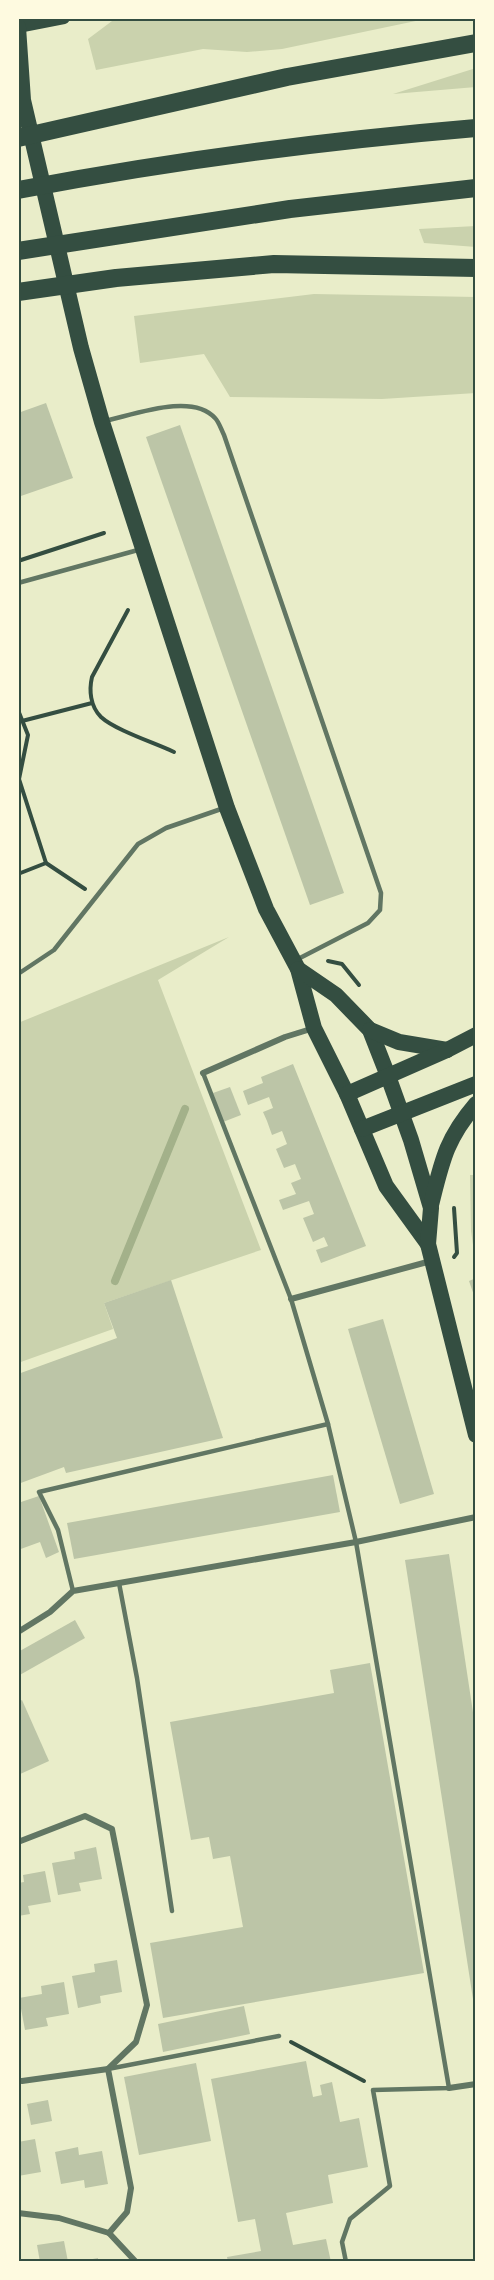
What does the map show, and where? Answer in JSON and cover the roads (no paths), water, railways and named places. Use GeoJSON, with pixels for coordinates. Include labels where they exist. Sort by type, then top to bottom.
{"type":"FeatureCollection","features":[{"type":"Feature","properties":{"kind":"highway"},"geometry":{"type":"LineString","coordinates":[[18,27],[23,100],[81,348],[102,422],[227,808],[266,909],[295,965],[314,1028],[347,1094],[386,1186],[428,1244]]}},
{"type":"Feature","properties":{"kind":"highway"},"geometry":{"type":"LineString","coordinates":[[18,138],[287,77],[476,43]]}},
{"type":"Feature","properties":{"kind":"highway"},"geometry":{"type":"LineString","coordinates":[[18,189],[212,157],[476,128]]}},
{"type":"Feature","properties":{"kind":"highway"},"geometry":{"type":"LineString","coordinates":[[18,251],[302,207],[476,189]]}},
{"type":"Feature","properties":{"kind":"highway"},"geometry":{"type":"LineString","coordinates":[[18,292],[116,278],[274,264],[476,268]]}},
{"type":"Feature","properties":{"kind":"highway"},"geometry":{"type":"LineString","coordinates":[[295,965],[336,994],[370,1030],[401,1112],[431,1208]]}},
{"type":"Feature","properties":{"kind":"highway"},"geometry":{"type":"LineString","coordinates":[[370,1030],[399,1042],[447,1050]]}},
{"type":"Feature","properties":{"kind":"highway"},"geometry":{"type":"LineString","coordinates":[[347,1094],[476,1035]]}},
{"type":"Feature","properties":{"kind":"highway"},"geometry":{"type":"LineString","coordinates":[[362,1129],[476,1084]]}},
{"type":"Feature","properties":{"kind":"highway"},"geometry":{"type":"LineString","coordinates":[[476,1104],[453,1132],[444,1154],[431,1208],[428,1244],[476,1435]]}},
{"type":"Feature","properties":{"kind":"main road"},"geometry":{"type":"LineString","coordinates":[[18,27],[64,18]]}},
{"type":"Feature","properties":{"kind":"street"},"geometry":{"type":"LineString","coordinates":[[203,1073],[314,1028]]}},
{"type":"Feature","properties":{"kind":"street"},"geometry":{"type":"LineString","coordinates":[[291,1299],[432,1261]]}},
{"type":"Feature","properties":{"kind":"street"},"geometry":{"type":"LineString","coordinates":[[18,1632],[50,1612],[73,1591],[356,1542],[476,1517]]}},
{"type":"Feature","properties":{"kind":"street"},"geometry":{"type":"LineString","coordinates":[[18,1842],[85,1816],[112,1829],[147,2005],[136,2043],[108,2069],[22,2081]]}},
{"type":"Feature","properties":{"kind":"street"},"geometry":{"type":"LineString","coordinates":[[108,2069],[131,2188],[127,2212],[109,2233]]}},
{"type":"Feature","properties":{"kind":"street"},"geometry":{"type":"LineString","coordinates":[[449,2088],[476,2084]]}},
{"type":"Feature","properties":{"kind":"street"},"geometry":{"type":"LineString","coordinates":[[18,2213],[59,2218],[109,2233],[136,2262]]}},
{"type":"Feature","properties":{"kind":"lane"},"geometry":{"type":"LineString","coordinates":[[102,422],[177,405],[196,407],[214,417],[224,435],[381,893],[380,910],[368,922],[295,965]]}},
{"type":"Feature","properties":{"kind":"lane"},"geometry":{"type":"LineString","coordinates":[[18,583],[144,548]]}},
{"type":"Feature","properties":{"kind":"lane"},"geometry":{"type":"LineString","coordinates":[[18,974],[54,950],[138,844],[166,828],[227,808]]}},
{"type":"Feature","properties":{"kind":"lane"},"geometry":{"type":"LineString","coordinates":[[203,1073],[291,1299],[328,1424],[356,1542],[449,2088],[373,2090],[390,2186],[350,2219],[342,2242],[346,2262]]}},
{"type":"Feature","properties":{"kind":"lane"},"geometry":{"type":"LineString","coordinates":[[73,1591],[58,1530],[39,1492],[328,1424]]}},
{"type":"Feature","properties":{"kind":"lane"},"geometry":{"type":"LineString","coordinates":[[119,1583],[137,1678],[172,1911]]}},
{"type":"Feature","properties":{"kind":"lane"},"geometry":{"type":"LineString","coordinates":[[108,2069],[279,2036]]}},
{"type":"Feature","properties":{"kind":"waterway"},"geometry":{"type":"LineString","coordinates":[[115,1281],[185,1109]]}}]}
